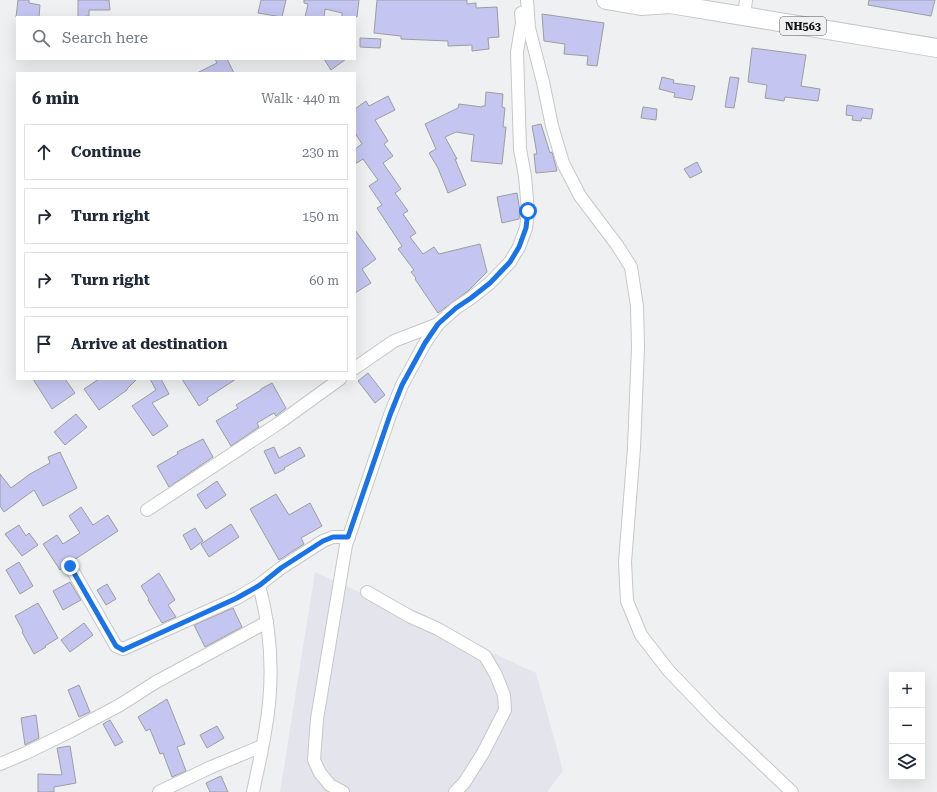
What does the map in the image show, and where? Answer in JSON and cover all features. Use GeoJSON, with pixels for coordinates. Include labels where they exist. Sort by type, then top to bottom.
{"type":"FeatureCollection","features":[{"type":"Feature","properties":{"kind":"highway","name":"NH563"},"geometry":{"type":"LineString","coordinates":[[606,0],[641,6],[665,2],[745,8],[937,48]]}},
{"type":"Feature","properties":{"kind":"street"},"geometry":{"type":"LineString","coordinates":[[343,792],[330,785],[320,773],[314,760],[317,719],[332,620],[348,537],[390,415],[402,385],[425,343],[438,324],[456,308],[490,283],[510,262],[519,247],[526,228],[528,211],[525,176],[520,149],[517,68],[517,52],[522,23],[520,0]]}},
{"type":"Feature","properties":{"kind":"street"},"geometry":{"type":"LineString","coordinates":[[526,0],[529,28],[543,82],[552,126],[563,163],[580,196],[617,245],[631,267],[637,306],[638,347],[634,448],[625,562],[627,601],[641,635],[669,671],[714,718],[792,792]]}},
{"type":"Feature","properties":{"kind":"street"},"geometry":{"type":"LineString","coordinates":[[356,367],[394,341],[438,324]]}},
{"type":"Feature","properties":{"kind":"street"},"geometry":{"type":"LineString","coordinates":[[146,510],[279,423],[339,380]]}},
{"type":"Feature","properties":{"kind":"street"},"geometry":{"type":"LineString","coordinates":[[70,566],[116,646],[123,650],[237,598],[260,585],[281,568],[323,541],[333,537],[348,537]]}},
{"type":"Feature","properties":{"kind":"street"},"geometry":{"type":"LineString","coordinates":[[253,792],[265,732],[270,682],[270,646],[260,585]]}},
{"type":"Feature","properties":{"kind":"street"},"geometry":{"type":"LineString","coordinates":[[367,592],[409,616],[438,629],[484,656],[496,675],[504,695],[505,710],[483,754],[464,783],[455,792]]}},
{"type":"Feature","properties":{"kind":"street"},"geometry":{"type":"LineString","coordinates":[[0,764],[71,731],[120,705],[156,682],[267,622]]}},
{"type":"Feature","properties":{"kind":"street"},"geometry":{"type":"LineString","coordinates":[[159,792],[262,746]]}},
{"type":"Feature","properties":{"kind":"shaded area"},"geometry":{"type":"Polygon","coordinates":[[[315,572],[536,673],[563,771],[547,792],[280,792],[315,572]]]}},
{"type":"Feature","properties":{"kind":"building"},"geometry":{"type":"Polygon","coordinates":[[[18,0],[29,0],[29,3],[40,5],[39,16],[16,16],[18,0]]]}},
{"type":"Feature","properties":{"kind":"building"},"geometry":{"type":"Polygon","coordinates":[[[78,0],[109,0],[110,10],[89,10],[89,16],[78,16],[78,0]]]}},
{"type":"Feature","properties":{"kind":"building"},"geometry":{"type":"Polygon","coordinates":[[[261,0],[286,0],[282,16],[258,13],[261,0]]]}},
{"type":"Feature","properties":{"kind":"building"},"geometry":{"type":"Polygon","coordinates":[[[304,0],[359,0],[357,17],[342,16],[342,13],[325,9],[324,16],[305,16],[308,4],[304,3],[304,0]]]}},
{"type":"Feature","properties":{"kind":"building"},"geometry":{"type":"Polygon","coordinates":[[[377,0],[467,0],[467,4],[476,3],[476,8],[497,7],[499,37],[488,38],[489,49],[472,51],[472,45],[448,46],[448,41],[401,39],[401,36],[374,33],[377,0]]]}},
{"type":"Feature","properties":{"kind":"building"},"geometry":{"type":"Polygon","coordinates":[[[869,0],[935,0],[931,16],[868,5],[869,0]]]}},
{"type":"Feature","properties":{"kind":"building"},"geometry":{"type":"Polygon","coordinates":[[[542,14],[604,23],[597,66],[587,65],[588,56],[564,54],[565,44],[544,41],[542,14]]]}},
{"type":"Feature","properties":{"kind":"building"},"geometry":{"type":"Polygon","coordinates":[[[360,38],[381,39],[380,48],[360,47],[360,38]]]}},
{"type":"Feature","properties":{"kind":"building"},"geometry":{"type":"Polygon","coordinates":[[[752,48],[806,55],[801,86],[820,89],[818,101],[785,97],[784,101],[765,98],[767,85],[748,82],[752,48]]]}},
{"type":"Feature","properties":{"kind":"building"},"geometry":{"type":"Polygon","coordinates":[[[216,60],[228,60],[234,72],[199,72],[217,63],[216,60]]]}},
{"type":"Feature","properties":{"kind":"building"},"geometry":{"type":"Polygon","coordinates":[[[325,60],[345,60],[331,70],[325,60]]]}},
{"type":"Feature","properties":{"kind":"building"},"geometry":{"type":"Polygon","coordinates":[[[662,77],[674,80],[673,83],[695,86],[692,100],[674,97],[675,93],[659,89],[662,77]]]}},
{"type":"Feature","properties":{"kind":"building"},"geometry":{"type":"Polygon","coordinates":[[[730,77],[739,78],[734,108],[725,107],[730,77]]]}},
{"type":"Feature","properties":{"kind":"building"},"geometry":{"type":"Polygon","coordinates":[[[486,92],[503,94],[502,107],[505,108],[503,127],[506,127],[502,164],[471,161],[474,135],[456,132],[445,137],[457,159],[455,159],[466,185],[448,193],[438,168],[429,153],[436,149],[425,124],[458,108],[459,104],[482,107],[485,106],[486,92]]]}},
{"type":"Feature","properties":{"kind":"building"},"geometry":{"type":"Polygon","coordinates":[[[388,96],[395,110],[375,120],[388,141],[384,144],[393,156],[383,163],[401,189],[395,193],[408,211],[403,214],[416,233],[410,237],[423,254],[434,247],[439,254],[480,244],[487,272],[468,291],[438,313],[415,279],[416,278],[411,272],[414,270],[398,249],[402,246],[377,208],[382,205],[369,186],[378,180],[363,159],[356,163],[356,148],[362,144],[356,135],[356,108],[366,101],[369,106],[388,96]]]}},
{"type":"Feature","properties":{"kind":"building"},"geometry":{"type":"Polygon","coordinates":[[[847,105],[873,109],[871,119],[862,118],[861,121],[852,120],[853,116],[846,115],[847,105]]]}},
{"type":"Feature","properties":{"kind":"building"},"geometry":{"type":"Polygon","coordinates":[[[643,107],[657,109],[656,120],[641,118],[643,107]]]}},
{"type":"Feature","properties":{"kind":"building"},"geometry":{"type":"Polygon","coordinates":[[[541,124],[550,153],[552,152],[557,171],[536,173],[534,154],[537,154],[532,126],[541,124]]]}},
{"type":"Feature","properties":{"kind":"building"},"geometry":{"type":"Polygon","coordinates":[[[697,162],[702,172],[690,178],[684,169],[697,162]]]}},
{"type":"Feature","properties":{"kind":"building"},"geometry":{"type":"Polygon","coordinates":[[[517,193],[520,211],[519,219],[502,223],[497,197],[517,193]]]}},
{"type":"Feature","properties":{"kind":"building"},"geometry":{"type":"Polygon","coordinates":[[[356,231],[376,259],[362,269],[371,283],[356,292],[356,231]]]}},
{"type":"Feature","properties":{"kind":"building"},"geometry":{"type":"Polygon","coordinates":[[[368,373],[385,395],[375,403],[358,381],[368,373]]]}},
{"type":"Feature","properties":{"kind":"building"},"geometry":{"type":"Polygon","coordinates":[[[34,380],[66,380],[75,393],[52,409],[34,380]]]}},
{"type":"Feature","properties":{"kind":"building"},"geometry":{"type":"Polygon","coordinates":[[[98,380],[136,380],[127,390],[99,410],[84,389],[98,380]]]}},
{"type":"Feature","properties":{"kind":"building"},"geometry":{"type":"Polygon","coordinates":[[[151,380],[162,380],[169,394],[152,403],[168,426],[153,436],[132,406],[156,390],[151,380]]]}},
{"type":"Feature","properties":{"kind":"building"},"geometry":{"type":"Polygon","coordinates":[[[183,380],[234,380],[207,398],[208,400],[199,406],[183,380]]]}},
{"type":"Feature","properties":{"kind":"building"},"geometry":{"type":"Polygon","coordinates":[[[272,383],[286,408],[276,416],[274,413],[257,423],[259,427],[231,446],[216,421],[238,408],[236,405],[272,383]]]}},
{"type":"Feature","properties":{"kind":"building"},"geometry":{"type":"Polygon","coordinates":[[[76,414],[87,427],[65,445],[54,432],[76,414]]]}},
{"type":"Feature","properties":{"kind":"building"},"geometry":{"type":"Polygon","coordinates":[[[203,439],[213,457],[169,487],[157,466],[178,454],[177,452],[203,439]]]}},
{"type":"Feature","properties":{"kind":"building"},"geometry":{"type":"Polygon","coordinates":[[[274,447],[279,458],[300,447],[305,456],[275,474],[264,451],[274,447]]]}},
{"type":"Feature","properties":{"kind":"building"},"geometry":{"type":"Polygon","coordinates":[[[60,452],[77,488],[43,506],[34,490],[4,512],[0,506],[0,474],[11,488],[30,474],[50,463],[48,457],[60,452]]]}},
{"type":"Feature","properties":{"kind":"building"},"geometry":{"type":"Polygon","coordinates":[[[217,481],[226,495],[206,509],[197,495],[217,481]]]}},
{"type":"Feature","properties":{"kind":"building"},"geometry":{"type":"Polygon","coordinates":[[[276,494],[289,515],[310,503],[322,526],[301,538],[304,544],[279,560],[250,509],[276,494]]]}},
{"type":"Feature","properties":{"kind":"building"},"geometry":{"type":"Polygon","coordinates":[[[81,507],[93,525],[108,515],[118,531],[74,560],[66,560],[60,570],[43,544],[57,535],[63,544],[80,533],[69,516],[81,507]]]}},
{"type":"Feature","properties":{"kind":"building"},"geometry":{"type":"Polygon","coordinates":[[[231,524],[239,537],[209,557],[201,544],[231,524]]]}},
{"type":"Feature","properties":{"kind":"building"},"geometry":{"type":"Polygon","coordinates":[[[19,525],[26,536],[29,533],[38,545],[22,556],[5,534],[19,525]]]}},
{"type":"Feature","properties":{"kind":"building"},"geometry":{"type":"Polygon","coordinates":[[[195,528],[203,541],[191,550],[183,535],[195,528]]]}},
{"type":"Feature","properties":{"kind":"building"},"geometry":{"type":"Polygon","coordinates":[[[19,562],[33,586],[20,594],[6,570],[19,562]]]}},
{"type":"Feature","properties":{"kind":"building"},"geometry":{"type":"Polygon","coordinates":[[[159,573],[175,600],[168,605],[176,617],[162,623],[141,586],[159,573]]]}},
{"type":"Feature","properties":{"kind":"building"},"geometry":{"type":"Polygon","coordinates":[[[70,582],[81,600],[63,610],[53,591],[70,582]]]}},
{"type":"Feature","properties":{"kind":"building"},"geometry":{"type":"Polygon","coordinates":[[[107,584],[116,599],[106,605],[97,590],[107,584]]]}},
{"type":"Feature","properties":{"kind":"building"},"geometry":{"type":"Polygon","coordinates":[[[38,603],[58,638],[34,654],[15,616],[38,603]]]}},
{"type":"Feature","properties":{"kind":"building"},"geometry":{"type":"Polygon","coordinates":[[[233,608],[242,627],[205,647],[194,625],[233,608]]]}},
{"type":"Feature","properties":{"kind":"building"},"geometry":{"type":"Polygon","coordinates":[[[84,623],[93,635],[70,652],[61,640],[84,623]]]}},
{"type":"Feature","properties":{"kind":"building"},"geometry":{"type":"Polygon","coordinates":[[[79,685],[90,712],[79,717],[68,690],[79,685]]]}},
{"type":"Feature","properties":{"kind":"building"},"geometry":{"type":"Polygon","coordinates":[[[167,699],[185,744],[177,747],[186,771],[172,777],[163,753],[160,754],[150,729],[146,731],[138,717],[167,699]]]}},
{"type":"Feature","properties":{"kind":"building"},"geometry":{"type":"Polygon","coordinates":[[[36,715],[39,738],[25,745],[21,718],[36,715]]]}},
{"type":"Feature","properties":{"kind":"building"},"geometry":{"type":"Polygon","coordinates":[[[110,720],[123,742],[115,746],[103,724],[110,720]]]}},
{"type":"Feature","properties":{"kind":"building"},"geometry":{"type":"Polygon","coordinates":[[[217,726],[224,738],[207,748],[200,735],[217,726]]]}},
{"type":"Feature","properties":{"kind":"building"},"geometry":{"type":"Polygon","coordinates":[[[70,746],[76,783],[54,787],[54,792],[38,792],[38,774],[62,775],[57,748],[70,746]]]}},
{"type":"Feature","properties":{"kind":"building"},"geometry":{"type":"Polygon","coordinates":[[[221,776],[228,792],[210,792],[206,783],[221,776]]]}},
{"type":"Feature","properties":{"kind":"route"},"geometry":{"type":"LineString","coordinates":[[70,566],[116,646],[123,650],[237,598],[260,585],[281,568],[328,538],[348,537],[390,415],[402,385],[425,343],[438,324],[447,318],[456,308],[490,283],[510,262],[519,247],[526,228],[528,211]]}}]}
